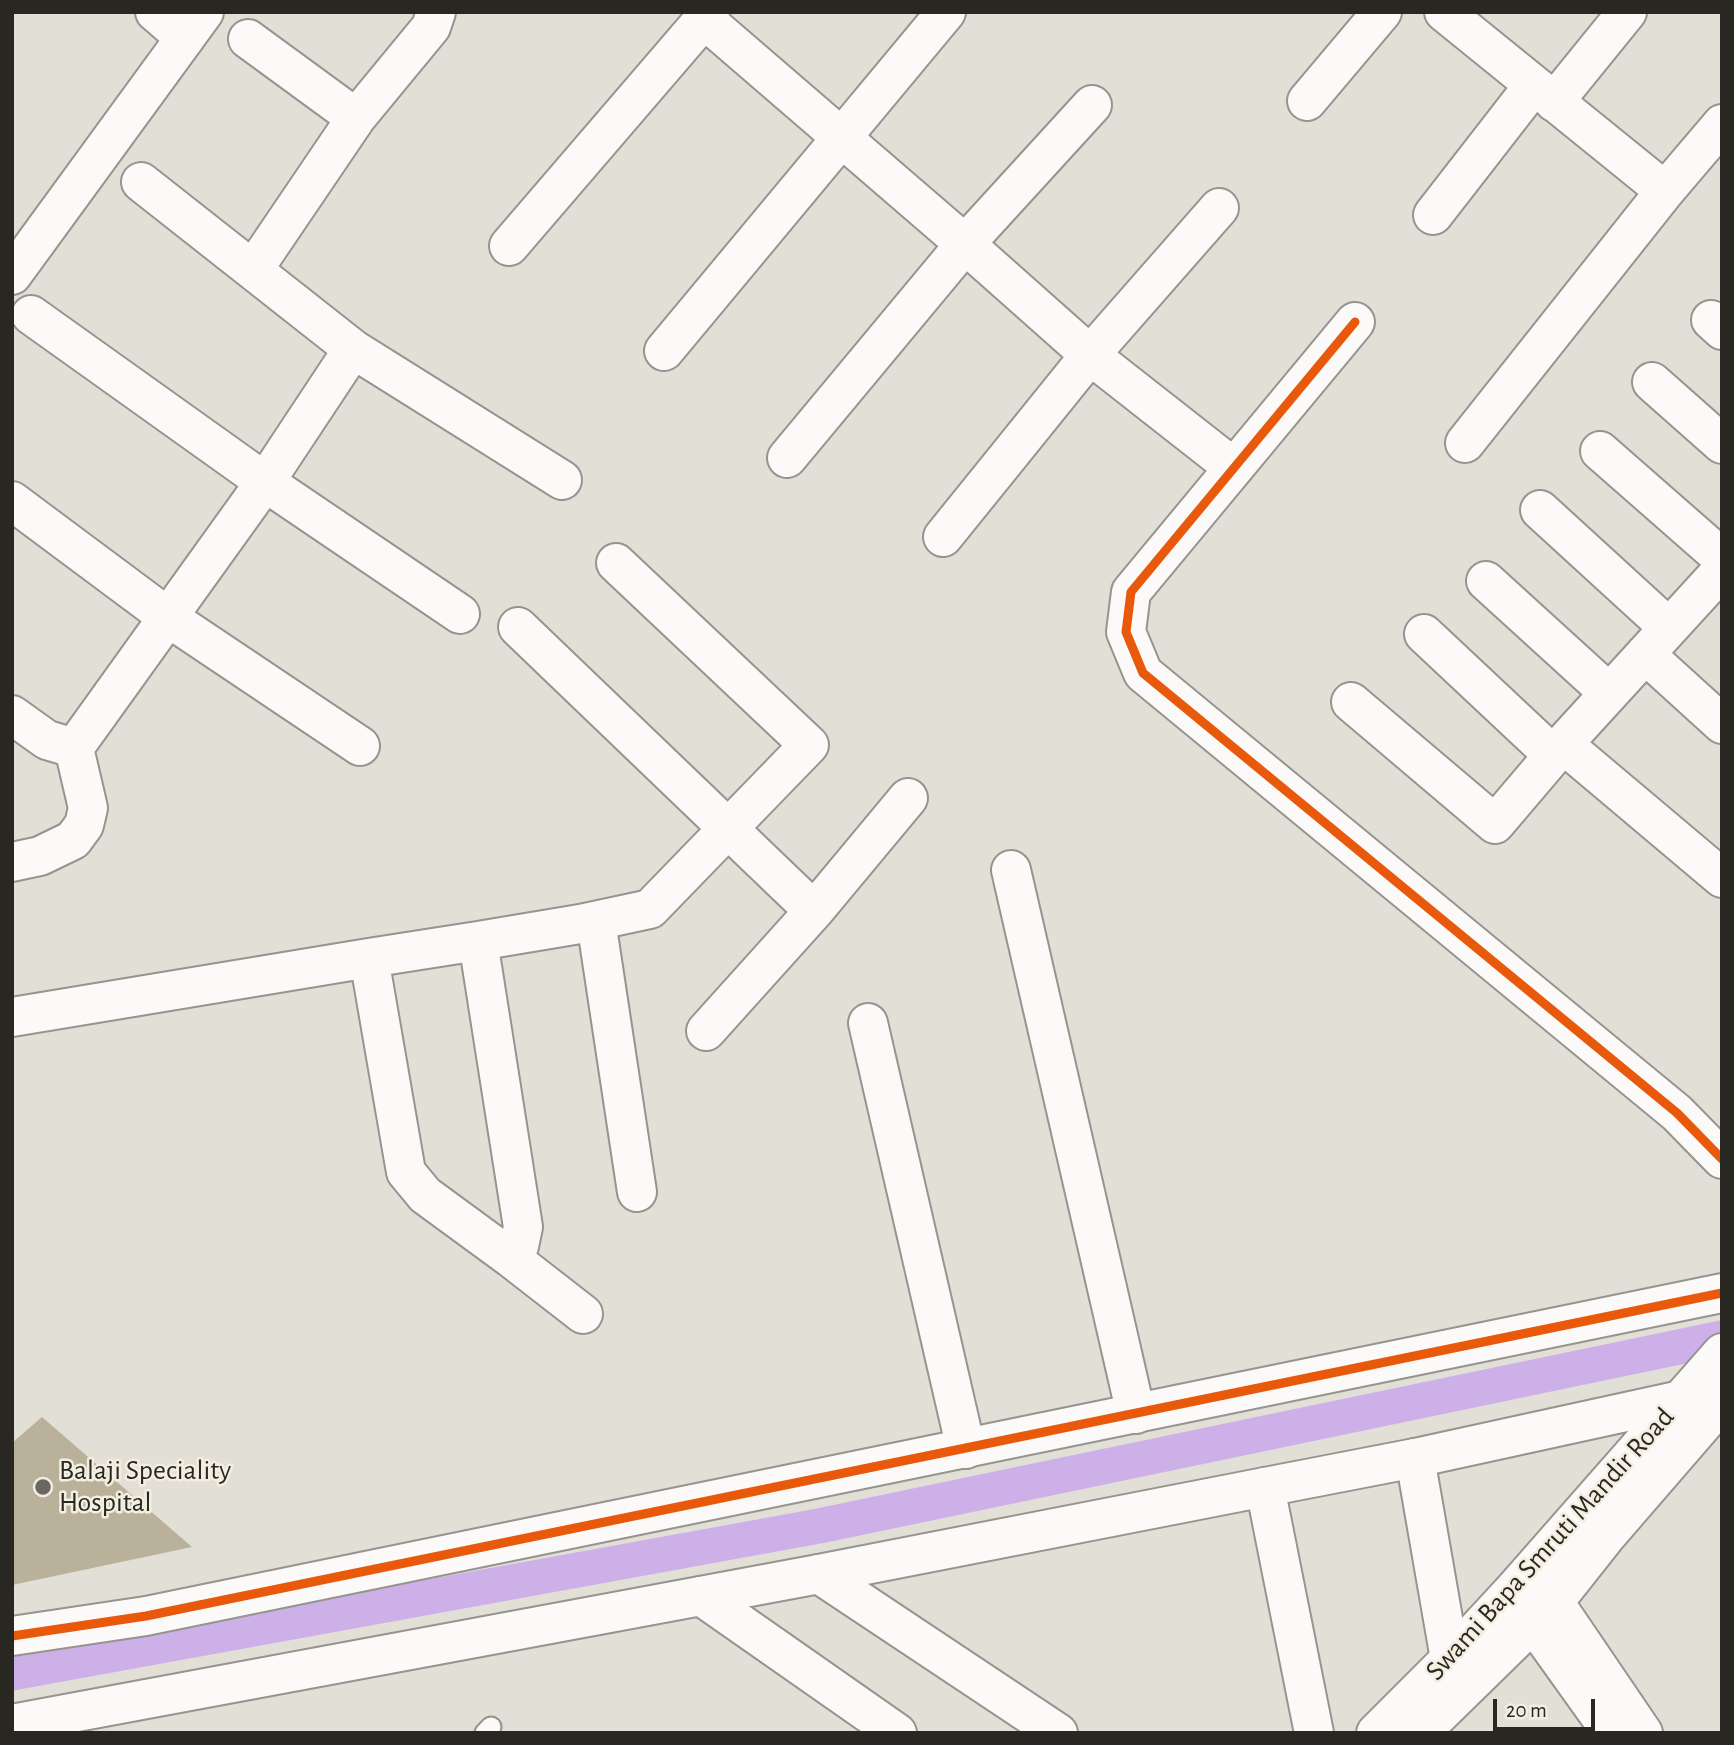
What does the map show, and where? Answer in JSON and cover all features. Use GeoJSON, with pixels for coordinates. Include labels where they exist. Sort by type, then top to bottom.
{"type":"FeatureCollection","features":[{"type":"Feature","properties":{"kind":"street"},"geometry":{"type":"LineString","coordinates":[[12,275],[195,25],[155,12]]}},
{"type":"Feature","properties":{"kind":"street"},"geometry":{"type":"LineString","coordinates":[[253,271],[356,118],[431,27],[436,12]]}},
{"type":"Feature","properties":{"kind":"street"},"geometry":{"type":"LineString","coordinates":[[664,351],[946,12]]}},
{"type":"Feature","properties":{"kind":"street"},"geometry":{"type":"LineString","coordinates":[[1307,101],[1382,12]]}},
{"type":"Feature","properties":{"kind":"street"},"geometry":{"type":"LineString","coordinates":[[1444,12],[1665,191]]}},
{"type":"Feature","properties":{"kind":"street"},"geometry":{"type":"LineString","coordinates":[[1433,215],[1544,94],[1627,12]]}},
{"type":"Feature","properties":{"kind":"street"},"geometry":{"type":"LineString","coordinates":[[509,246],[707,16],[1090,355],[1234,468]]}},
{"type":"Feature","properties":{"kind":"street"},"geometry":{"type":"LineString","coordinates":[[248,39],[356,118]]}},
{"type":"Feature","properties":{"kind":"street"},"geometry":{"type":"LineString","coordinates":[[787,458],[965,244],[1092,105]]}},
{"type":"Feature","properties":{"kind":"street"},"geometry":{"type":"LineString","coordinates":[[1465,443],[1665,191],[1722,124]]}},
{"type":"Feature","properties":{"kind":"street"},"geometry":{"type":"LineString","coordinates":[[141,182],[353,349],[562,480]]}},
{"type":"Feature","properties":{"kind":"street"},"geometry":{"type":"LineString","coordinates":[[943,537],[1090,355],[1219,208]]}},
{"type":"Feature","properties":{"kind":"street"},"geometry":{"type":"LineString","coordinates":[[31,315],[265,482],[460,614]]}},
{"type":"Feature","properties":{"kind":"street"},"geometry":{"type":"LineString","coordinates":[[1355,322],[1131,592],[1126,632],[1143,673],[1677,1113],[1722,1159]]}},
{"type":"Feature","properties":{"kind":"street"},"geometry":{"type":"LineString","coordinates":[[12,862],[40,856],[73,840],[84,825],[88,808],[74,748],[265,482],[353,349]]}},
{"type":"Feature","properties":{"kind":"street"},"geometry":{"type":"LineString","coordinates":[[1652,382],[1722,444]]}},
{"type":"Feature","properties":{"kind":"street"},"geometry":{"type":"LineString","coordinates":[[1351,702],[1495,824],[1721,569],[1600,451]]}},
{"type":"Feature","properties":{"kind":"street"},"geometry":{"type":"LineString","coordinates":[[12,501],[169,618],[360,746]]}},
{"type":"Feature","properties":{"kind":"street"},"geometry":{"type":"LineString","coordinates":[[1539,510],[1657,641],[1722,724]]}},
{"type":"Feature","properties":{"kind":"street"},"geometry":{"type":"LineString","coordinates":[[12,1017],[478,941],[650,909],[809,745],[616,563]]}},
{"type":"Feature","properties":{"kind":"street"},"geometry":{"type":"LineString","coordinates":[[1486,581],[1609,693]]}},
{"type":"Feature","properties":{"kind":"street"},"geometry":{"type":"LineString","coordinates":[[518,627],[814,911]]}},
{"type":"Feature","properties":{"kind":"street"},"geometry":{"type":"LineString","coordinates":[[1424,634],[1558,750],[1722,878]]}},
{"type":"Feature","properties":{"kind":"street"},"geometry":{"type":"LineString","coordinates":[[12,715],[47,740],[74,748]]}},
{"type":"Feature","properties":{"kind":"street"},"geometry":{"type":"LineString","coordinates":[[706,1031],[814,911],[908,798]]}},
{"type":"Feature","properties":{"kind":"street"},"geometry":{"type":"LineString","coordinates":[[1011,870],[1136,1414]]}},
{"type":"Feature","properties":{"kind":"street"},"geometry":{"type":"LineString","coordinates":[[596,920],[637,1192]]}},
{"type":"Feature","properties":{"kind":"street"},"geometry":{"type":"LineString","coordinates":[[478,941],[523,1227],[519,1246],[511,1258]]}},
{"type":"Feature","properties":{"kind":"street"},"geometry":{"type":"LineString","coordinates":[[369,958],[407,1172],[425,1195],[583,1314]]}},
{"type":"Feature","properties":{"kind":"street"},"geometry":{"type":"LineString","coordinates":[[868,1023],[966,1449]]}},
{"type":"Feature","properties":{"kind":"street"},"geometry":{"type":"LineString","coordinates":[[12,1636],[146,1616],[1722,1293]]}},
{"type":"Feature","properties":{"kind":"street","name":"Swami Bapa Smruti Mandir Road"},"geometry":{"type":"LineString","coordinates":[[1376,1733],[1450,1659],[1532,1597],[1681,1399],[1722,1353]]}},
{"type":"Feature","properties":{"kind":"street"},"geometry":{"type":"LineString","coordinates":[[12,1724],[1265,1488],[1722,1391]]}},
{"type":"Feature","properties":{"kind":"street"},"geometry":{"type":"LineString","coordinates":[[1420,1733],[1532,1597],[1607,1535],[1722,1402]]}},
{"type":"Feature","properties":{"kind":"street"},"geometry":{"type":"LineString","coordinates":[[1415,1458],[1450,1659]]}},
{"type":"Feature","properties":{"kind":"street"},"geometry":{"type":"LineString","coordinates":[[1265,1488],[1314,1733]]}},
{"type":"Feature","properties":{"kind":"street"},"geometry":{"type":"LineString","coordinates":[[819,1574],[1058,1733]]}},
{"type":"Feature","properties":{"kind":"street"},"geometry":{"type":"LineString","coordinates":[[701,1596],[897,1733]]}},
{"type":"Feature","properties":{"kind":"street"},"geometry":{"type":"LineString","coordinates":[[1532,1597],[1612,1733]]}},
{"type":"Feature","properties":{"kind":"street"},"geometry":{"type":"LineString","coordinates":[[1532,1597],[1643,1733]]}},
{"type":"Feature","properties":{"kind":"building"},"geometry":{"type":"Polygon","coordinates":[[[42,1417],[192,1547],[12,1585],[12,1443],[42,1417]]]}},
{"type":"Feature","properties":{"kind":"waterway"},"geometry":{"type":"LineString","coordinates":[[12,1673],[819,1526],[1722,1338]]}},
{"type":"Feature","properties":{"kind":"cycle path"},"geometry":{"type":"LineString","coordinates":[[1355,322],[1131,592],[1126,632],[1143,673],[1677,1113],[1722,1159]]}},
{"type":"Feature","properties":{"kind":"cycle path"},"geometry":{"type":"LineString","coordinates":[[12,1636],[146,1616],[1722,1293]]}},
{"type":"Feature","properties":{"kind":"place","name":"Balaji Speciality Hospital"},"geometry":{"type":"Point","coordinates":[43,1487]}}]}
